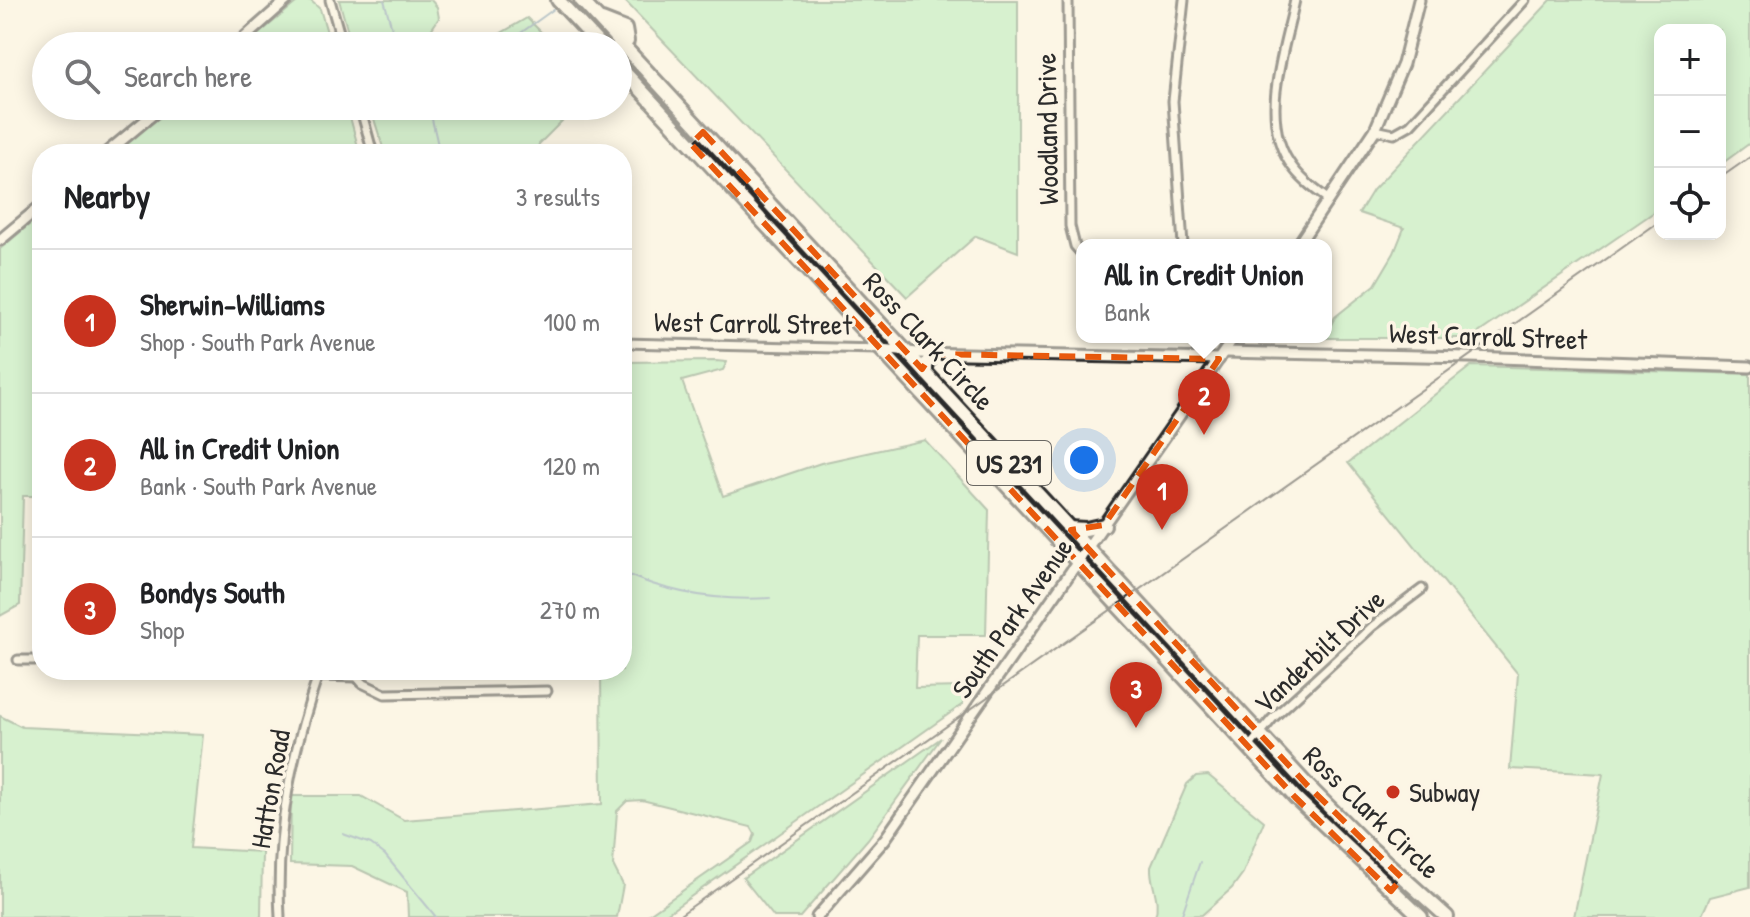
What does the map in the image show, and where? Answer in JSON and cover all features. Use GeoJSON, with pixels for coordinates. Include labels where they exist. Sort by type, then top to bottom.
{"type":"FeatureCollection","features":[{"type":"Feature","properties":{"kind":"highway"},"geometry":{"type":"LineString","coordinates":[[558,0],[588,32]]}},
{"type":"Feature","properties":{"kind":"highway","name":"Ross Clark Circle"},"geometry":{"type":"LineString","coordinates":[[581,0],[609,32]]}},
{"type":"Feature","properties":{"kind":"highway","name":"Ross Clark Circle"},"geometry":{"type":"LineString","coordinates":[[632,58],[1261,736],[1341,820],[1447,917]]}},
{"type":"Feature","properties":{"kind":"highway","name":"Ross Clark Circle"},"geometry":{"type":"LineString","coordinates":[[632,80],[1330,833],[1421,917]]}},
{"type":"Feature","properties":{"kind":"highway"},"geometry":{"type":"LineString","coordinates":[[691,144],[703,132]]}},
{"type":"Feature","properties":{"kind":"highway"},"geometry":{"type":"LineString","coordinates":[[926,373],[932,354]]}},
{"type":"Feature","properties":{"kind":"highway"},"geometry":{"type":"LineString","coordinates":[[950,424],[963,413]]}},
{"type":"Feature","properties":{"kind":"highway"},"geometry":{"type":"LineString","coordinates":[[1021,501],[1034,490]]}},
{"type":"Feature","properties":{"kind":"highway"},"geometry":{"type":"LineString","coordinates":[[1068,528],[1086,529],[1104,525]]}},
{"type":"Feature","properties":{"kind":"highway"},"geometry":{"type":"LineString","coordinates":[[1330,833],[1341,820]]}},
{"type":"Feature","properties":{"kind":"highway"},"geometry":{"type":"LineString","coordinates":[[1391,891],[1402,878]]}},
{"type":"Feature","properties":{"kind":"street"},"geometry":{"type":"LineString","coordinates":[[251,32],[287,0]]}},
{"type":"Feature","properties":{"kind":"street"},"geometry":{"type":"LineString","coordinates":[[330,0],[339,32]]}},
{"type":"Feature","properties":{"kind":"street","name":"Woodland Drive"},"geometry":{"type":"LineString","coordinates":[[1068,0],[1070,226],[1076,247]]}},
{"type":"Feature","properties":{"kind":"street"},"geometry":{"type":"LineString","coordinates":[[1183,239],[1173,101],[1184,0]]}},
{"type":"Feature","properties":{"kind":"street"},"geometry":{"type":"LineString","coordinates":[[1295,0],[1276,94],[1275,126],[1289,162],[1329,200]]}},
{"type":"Feature","properties":{"kind":"street"},"geometry":{"type":"LineString","coordinates":[[1302,239],[1375,130],[1403,64],[1419,0]]}},
{"type":"Feature","properties":{"kind":"street"},"geometry":{"type":"LineString","coordinates":[[1375,130],[1390,134],[1410,125],[1525,0]]}},
{"type":"Feature","properties":{"kind":"street"},"geometry":{"type":"LineString","coordinates":[[117,144],[146,120]]}},
{"type":"Feature","properties":{"kind":"street"},"geometry":{"type":"LineString","coordinates":[[364,120],[370,144]]}},
{"type":"Feature","properties":{"kind":"street"},"geometry":{"type":"LineString","coordinates":[[0,240],[32,213]]}},
{"type":"Feature","properties":{"kind":"street","name":"West Carroll Street"},"geometry":{"type":"LineString","coordinates":[[632,343],[881,349],[932,354],[1469,357],[1750,367]]}},
{"type":"Feature","properties":{"kind":"street","name":"South Park Avenue"},"geometry":{"type":"LineString","coordinates":[[817,917],[885,839],[1230,343]]}},
{"type":"Feature","properties":{"kind":"street","name":"Vanderbilt Drive"},"geometry":{"type":"LineString","coordinates":[[1249,747],[1272,719],[1373,626],[1422,589]]}},
{"type":"Feature","properties":{"kind":"street"},"geometry":{"type":"LineString","coordinates":[[18,660],[32,660]]}},
{"type":"Feature","properties":{"kind":"street","name":"Hatton Road"},"geometry":{"type":"LineString","coordinates":[[280,917],[280,851],[286,789],[296,743],[317,680]]}},
{"type":"Feature","properties":{"kind":"street"},"geometry":{"type":"LineString","coordinates":[[361,680],[374,691],[385,694],[547,691]]}},
{"type":"Feature","properties":{"kind":"highlighted area"},"geometry":{"type":"Polygon","coordinates":[[[703,132],[922,369],[932,354],[1219,359],[1104,525],[1071,530],[1307,785],[1402,878],[1391,891],[1295,797],[691,144],[703,132]]]}},
{"type":"Feature","properties":{"kind":"green space"},"geometry":{"type":"Polygon","coordinates":[[[310,0],[320,9],[327,32],[261,32],[297,2],[310,0]]]}},
{"type":"Feature","properties":{"kind":"green space"},"geometry":{"type":"Polygon","coordinates":[[[339,0],[431,0],[437,7],[439,18],[430,32],[348,32],[339,0]]]}},
{"type":"Feature","properties":{"kind":"green space"},"geometry":{"type":"Polygon","coordinates":[[[624,0],[1018,0],[1018,252],[976,236],[907,297],[624,0]]]}},
{"type":"Feature","properties":{"kind":"green space"},"geometry":{"type":"Polygon","coordinates":[[[1551,0],[1750,0],[1750,143],[1726,161],[1726,24],[1654,24],[1654,212],[1471,338],[1332,338],[1335,317],[1375,285],[1394,253],[1404,228],[1359,213],[1373,190],[1551,0]]]}},
{"type":"Feature","properties":{"kind":"green space"},"geometry":{"type":"Polygon","coordinates":[[[527,18],[541,32],[503,32],[527,18]]]}},
{"type":"Feature","properties":{"kind":"green space"},"geometry":{"type":"Polygon","coordinates":[[[155,120],[351,120],[357,144],[126,144],[155,120]]]}},
{"type":"Feature","properties":{"kind":"green space"},"geometry":{"type":"Polygon","coordinates":[[[374,120],[563,120],[539,144],[382,144],[374,120]]]}},
{"type":"Feature","properties":{"kind":"green space"},"geometry":{"type":"Polygon","coordinates":[[[32,222],[32,496],[23,496],[20,605],[0,616],[0,249],[32,222]]]}},
{"type":"Feature","properties":{"kind":"green space"},"geometry":{"type":"Polygon","coordinates":[[[632,362],[727,362],[723,370],[682,381],[723,496],[821,463],[925,440],[989,510],[986,635],[917,635],[915,688],[964,687],[963,704],[662,917],[645,917],[752,842],[755,834],[751,827],[642,800],[627,801],[617,811],[613,865],[623,885],[617,917],[408,917],[407,892],[352,866],[290,864],[291,796],[361,796],[404,820],[602,804],[601,680],[632,680],[632,362]]]}},
{"type":"Feature","properties":{"kind":"green space"},"geometry":{"type":"Polygon","coordinates":[[[1471,366],[1750,374],[1750,887],[1710,897],[1701,917],[1574,917],[1603,774],[1510,769],[1518,674],[1348,463],[1471,366]]]}},
{"type":"Feature","properties":{"kind":"green space"},"geometry":{"type":"Polygon","coordinates":[[[0,716],[22,727],[203,735],[191,848],[262,852],[261,917],[0,917],[0,716]]]}},
{"type":"Feature","properties":{"kind":"green space"},"geometry":{"type":"Polygon","coordinates":[[[941,738],[868,839],[800,917],[774,917],[743,878],[941,738]]]}},
{"type":"Feature","properties":{"kind":"green space"},"geometry":{"type":"Polygon","coordinates":[[[1208,775],[1264,821],[1243,873],[1232,888],[1202,915],[1155,917],[1157,904],[1151,867],[1187,784],[1196,776],[1208,775]]]}},
{"type":"Feature","properties":{"kind":"waterway"},"geometry":{"type":"LineString","coordinates":[[384,0],[393,32]]}},
{"type":"Feature","properties":{"kind":"waterway"},"geometry":{"type":"LineString","coordinates":[[522,32],[554,9]]}},
{"type":"Feature","properties":{"kind":"waterway"},"geometry":{"type":"LineString","coordinates":[[432,120],[438,144]]}},
{"type":"Feature","properties":{"kind":"waterway"},"geometry":{"type":"LineString","coordinates":[[632,576],[694,594],[770,598]]}},
{"type":"Feature","properties":{"kind":"waterway"},"geometry":{"type":"LineString","coordinates":[[343,834],[371,844],[385,855],[436,917]]}},
{"type":"Feature","properties":{"kind":"waterway"},"geometry":{"type":"LineString","coordinates":[[1181,917],[1200,862]]}},
{"type":"Feature","properties":{"kind":"railway"},"geometry":{"type":"LineString","coordinates":[[1726,174],[1750,157]]}},
{"type":"Feature","properties":{"kind":"railway"},"geometry":{"type":"LineString","coordinates":[[677,917],[1654,225]]}},
{"type":"Feature","properties":{"kind":"place","name":"All in Credit Union"},"geometry":{"type":"Point","coordinates":[1204,435]}},
{"type":"Feature","properties":{"kind":"place","name":"Sherwin-Williams"},"geometry":{"type":"Point","coordinates":[1162,530]}},
{"type":"Feature","properties":{"kind":"place","name":"Bondys South"},"geometry":{"type":"Point","coordinates":[1136,728]}},
{"type":"Feature","properties":{"kind":"place","name":"Subway"},"geometry":{"type":"Point","coordinates":[1393,792]}}]}
